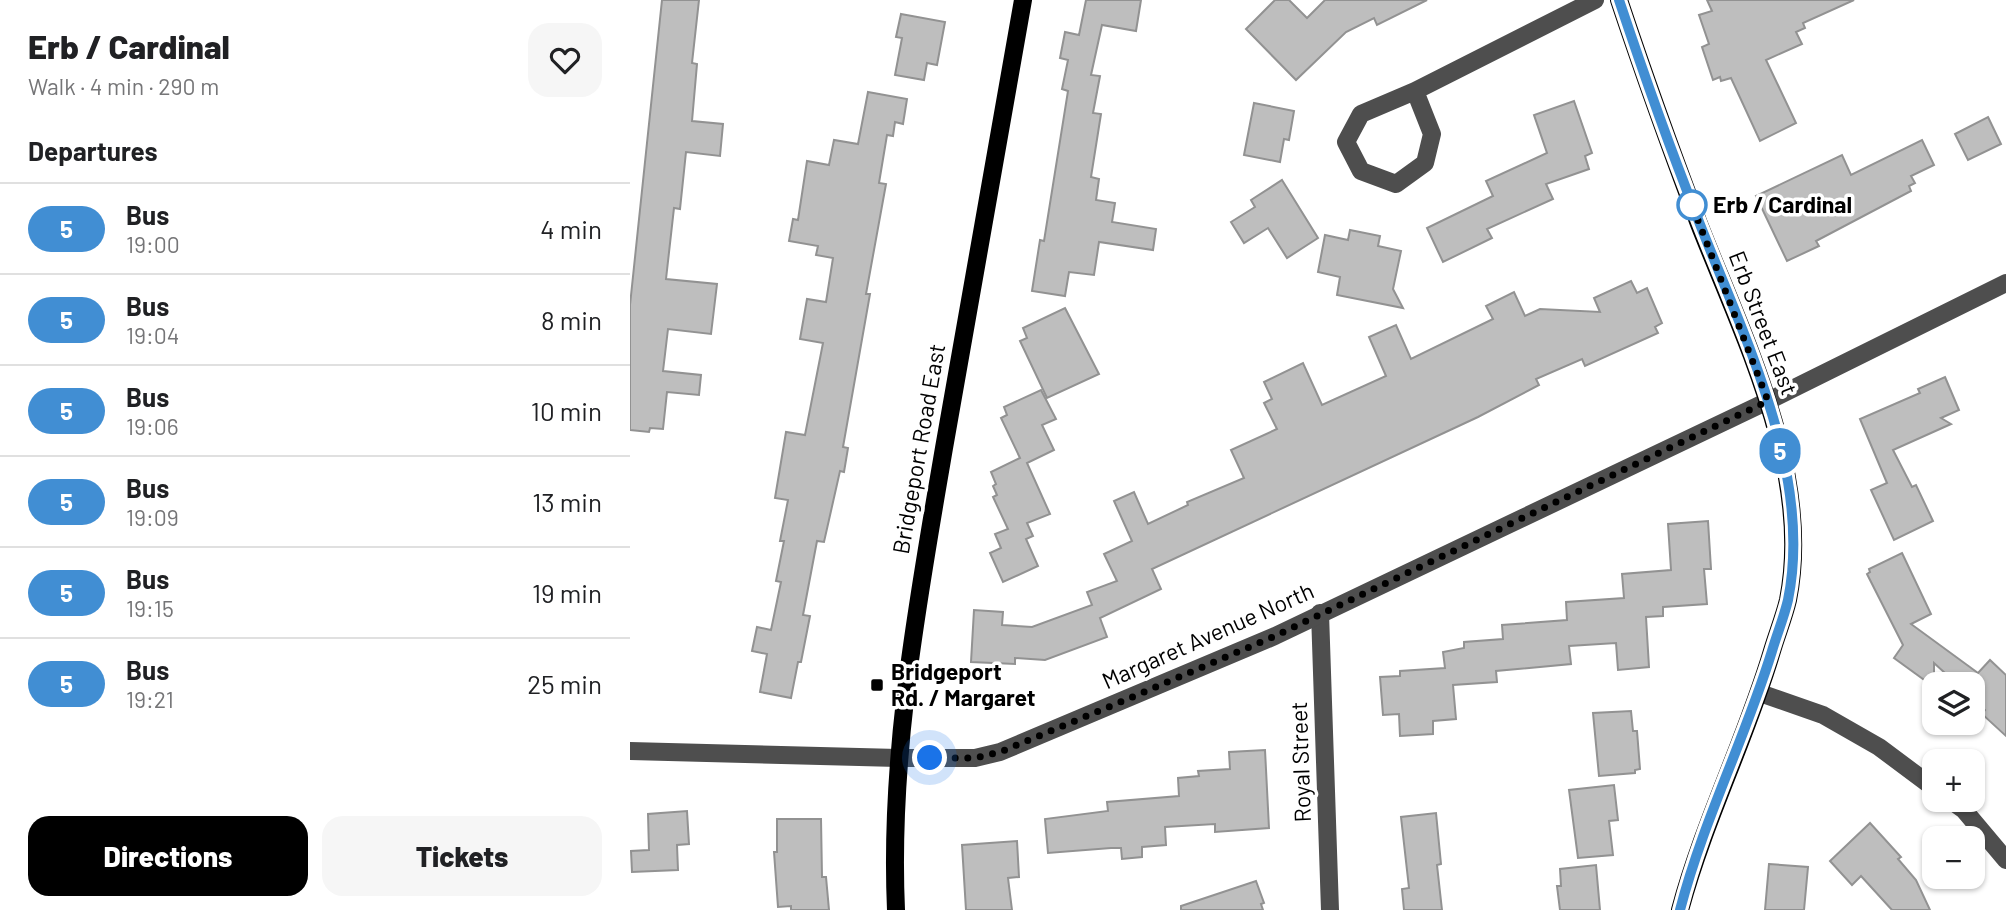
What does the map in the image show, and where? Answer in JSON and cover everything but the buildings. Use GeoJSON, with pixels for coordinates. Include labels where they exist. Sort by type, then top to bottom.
{"type":"FeatureCollection","features":[{"type":"Feature","properties":{"kind":"main road","name":"Bridgeport Road East"},"geometry":{"type":"LineString","coordinates":[[897,910],[894,861],[898,758],[911,640],[1023,0]]}},
{"type":"Feature","properties":{"kind":"main road","name":"Erb Street East"},"geometry":{"type":"LineString","coordinates":[[1619,0],[1659,120],[1768,401],[1790,490],[1793,553],[1788,600],[1759,693],[1691,870],[1680,910]]}},
{"type":"Feature","properties":{"kind":"street"},"geometry":{"type":"LineString","coordinates":[[1415,90],[1432,134],[1425,163],[1396,184],[1361,172],[1346,142],[1361,114],[1595,0]]}},
{"type":"Feature","properties":{"kind":"street","name":"Margaret Avenue North"},"geometry":{"type":"LineString","coordinates":[[630,751],[898,758],[975,758],[1000,752],[1275,636],[1768,401],[2006,283]]}},
{"type":"Feature","properties":{"kind":"street","name":"Royal Street"},"geometry":{"type":"LineString","coordinates":[[1321,613],[1330,910]]}},
{"type":"Feature","properties":{"kind":"street"},"geometry":{"type":"LineString","coordinates":[[1759,693],[1823,715],[1879,747],[1922,779]]}},
{"type":"Feature","properties":{"kind":"street"},"geometry":{"type":"LineString","coordinates":[[1966,812],[2006,860]]}},
{"type":"Feature","properties":{"kind":"bus line","name":"5"},"geometry":{"type":"LineString","coordinates":[[1619,0],[1659,120],[1768,401],[1790,490],[1793,553],[1788,600],[1759,693],[1691,870],[1680,910]]}},
{"type":"Feature","properties":{"kind":"place","name":"Erb / Cardinal"},"geometry":{"type":"Point","coordinates":[1692,205]}},
{"type":"Feature","properties":{"kind":"place","name":"Bridgeport Rd. / Margaret"},"geometry":{"type":"Point","coordinates":[877,685]}},
{"type":"Feature","properties":{"kind":"route"},"geometry":{"type":"LineString","coordinates":[[930,758],[975,758],[1000,752],[1123,701],[1275,636],[1768,401],[1692,205]]}}]}
